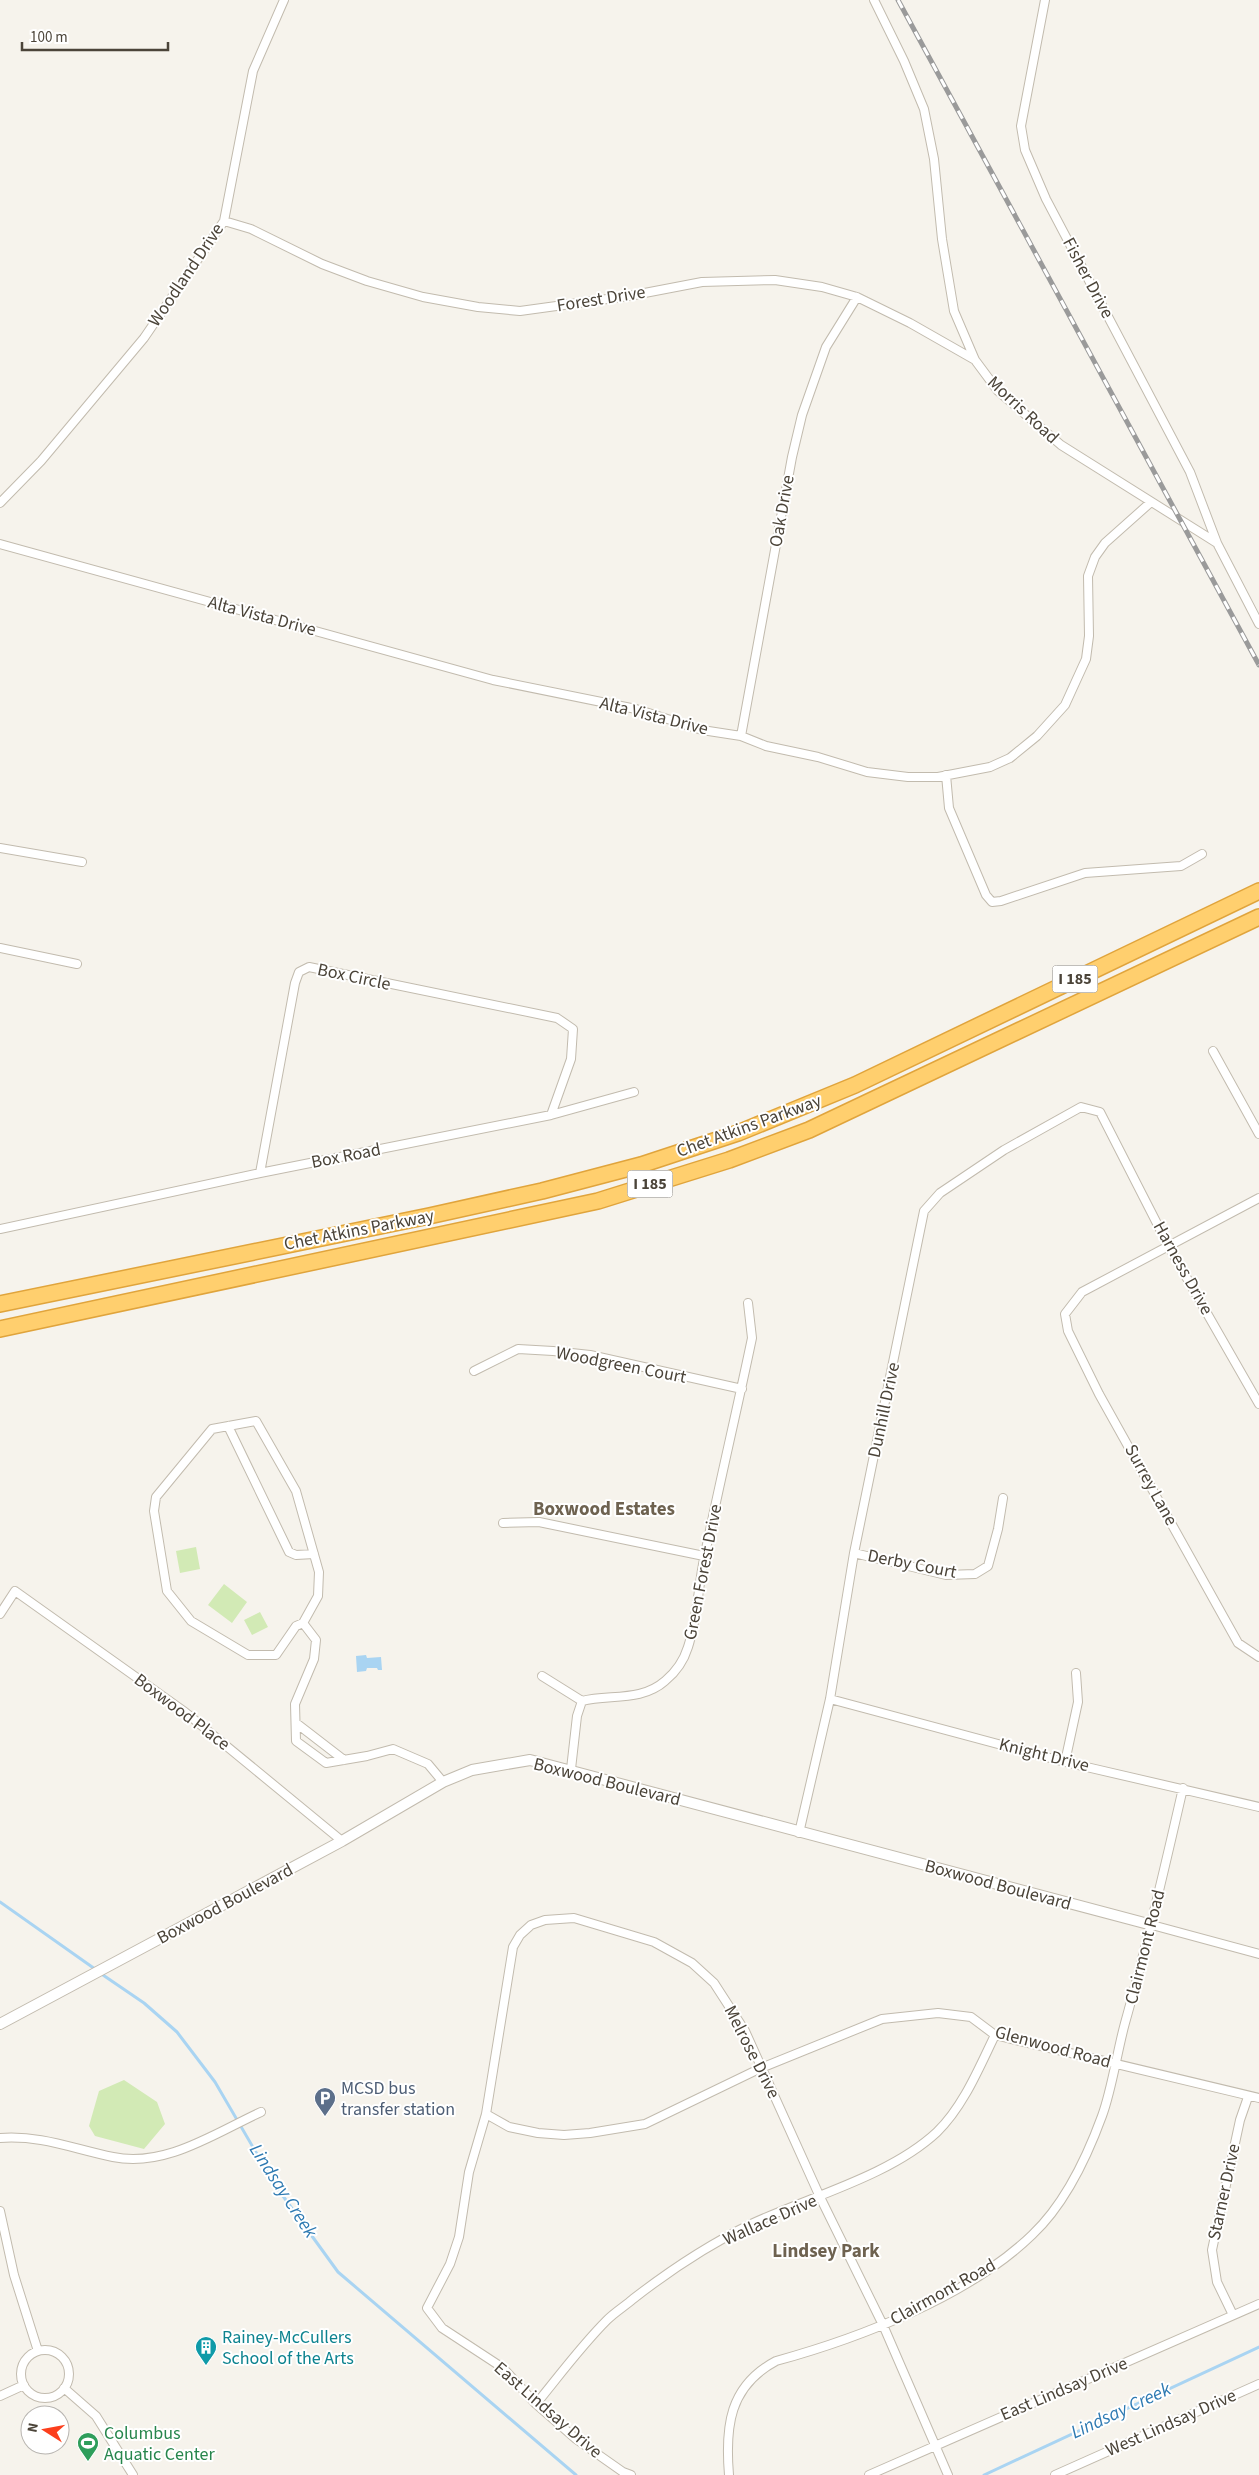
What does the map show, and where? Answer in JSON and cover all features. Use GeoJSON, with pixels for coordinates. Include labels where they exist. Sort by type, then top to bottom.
{"type":"FeatureCollection","features":[{"type":"Feature","properties":{"kind":"highway","name":"Chet Atkins Parkway"},"geometry":{"type":"LineString","coordinates":[[0,1304],[438,1214],[542,1191],[650,1162],[738,1133],[855,1085],[1259,891]]}},
{"type":"Feature","properties":{"kind":"highway","name":"Chet Atkins Parkway"},"geometry":{"type":"LineString","coordinates":[[0,1329],[598,1201],[729,1160],[808,1130],[1259,917]]}},
{"type":"Feature","properties":{"kind":"street","name":"Woodland Drive"},"geometry":{"type":"LineString","coordinates":[[0,503],[41,461],[144,338],[224,221],[253,72],[284,0]]}},
{"type":"Feature","properties":{"kind":"street","name":"Morris Road"},"geometry":{"type":"LineString","coordinates":[[874,0],[904,61],[924,109],[934,159],[942,239],[954,311],[975,360],[998,391],[1060,446],[1217,543]]}},
{"type":"Feature","properties":{"kind":"street","name":"Fisher Drive"},"geometry":{"type":"LineString","coordinates":[[1045,0],[1021,126],[1025,150],[1046,199],[1190,472],[1217,543]]}},
{"type":"Feature","properties":{"kind":"street","name":"Forest Drive"},"geometry":{"type":"LineString","coordinates":[[224,221],[251,229],[322,264],[367,281],[423,297],[478,307],[520,310],[629,296],[702,282],[787,281],[822,287],[857,297],[910,322],[975,360]]}},
{"type":"Feature","properties":{"kind":"street","name":"Oak Drive"},"geometry":{"type":"LineString","coordinates":[[741,736],[792,457],[802,415],[826,347],[857,297]]}},
{"type":"Feature","properties":{"kind":"street","name":"Alta Vista Drive"},"geometry":{"type":"LineString","coordinates":[[0,544],[493,680],[636,709],[702,730],[741,736],[766,746],[818,757],[867,772],[908,777],[946,775],[990,767],[1010,758],[1037,736],[1065,705],[1086,659],[1088,576],[1095,557],[1104,543],[1151,502]]}},
{"type":"Feature","properties":{"kind":"street"},"geometry":{"type":"LineString","coordinates":[[1217,543],[1259,624]]}},
{"type":"Feature","properties":{"kind":"street"},"geometry":{"type":"LineString","coordinates":[[946,775],[949,808],[986,895],[992,902],[1001,901],[1084,873],[1181,866],[1202,854]]}},
{"type":"Feature","properties":{"kind":"street"},"geometry":{"type":"LineString","coordinates":[[0,848],[82,862]]}},
{"type":"Feature","properties":{"kind":"street"},"geometry":{"type":"LineString","coordinates":[[0,948],[77,964]]}},
{"type":"Feature","properties":{"kind":"street","name":"Box Circle"},"geometry":{"type":"LineString","coordinates":[[260,1173],[293,992],[299,972],[309,967],[557,1018],[573,1030],[571,1058],[551,1115]]}},
{"type":"Feature","properties":{"kind":"street"},"geometry":{"type":"LineString","coordinates":[[1213,1051],[1259,1134]]}},
{"type":"Feature","properties":{"kind":"street","name":"Box Road"},"geometry":{"type":"LineString","coordinates":[[0,1228],[260,1173],[551,1115],[634,1092]]}},
{"type":"Feature","properties":{"kind":"street","name":"Dunhill Drive"},"geometry":{"type":"LineString","coordinates":[[799,1833],[830,1699],[854,1553],[924,1211],[940,1193],[1004,1150],[1080,1107],[1100,1112],[1109,1130]]}},
{"type":"Feature","properties":{"kind":"street","name":"Harness Drive"},"geometry":{"type":"LineString","coordinates":[[1109,1130],[1169,1247],[1259,1404]]}},
{"type":"Feature","properties":{"kind":"street"},"geometry":{"type":"LineString","coordinates":[[1169,1247],[1259,1198]]}},
{"type":"Feature","properties":{"kind":"street","name":"Surrey Lane"},"geometry":{"type":"LineString","coordinates":[[1169,1247],[1082,1292],[1065,1314],[1068,1332],[1099,1394],[1238,1644],[1259,1657]]}},
{"type":"Feature","properties":{"kind":"street","name":"Green Forest Drive"},"geometry":{"type":"LineString","coordinates":[[582,1701],[594,1698],[638,1695],[652,1690],[674,1672],[688,1647],[696,1620],[704,1556],[752,1338],[748,1303]]}},
{"type":"Feature","properties":{"kind":"street","name":"Woodgreen Court"},"geometry":{"type":"LineString","coordinates":[[474,1371],[518,1349],[552,1351],[590,1355],[742,1389]]}},
{"type":"Feature","properties":{"kind":"street"},"geometry":{"type":"LineString","coordinates":[[256,1421],[296,1491],[314,1554],[319,1572],[318,1596],[303,1623],[296,1626],[276,1656],[248,1655],[191,1621],[167,1591],[154,1511],[156,1497],[212,1429],[256,1421]]}},
{"type":"Feature","properties":{"kind":"street"},"geometry":{"type":"LineString","coordinates":[[228,1426],[290,1552],[296,1555],[314,1554]]}},
{"type":"Feature","properties":{"kind":"street","name":"Derby Court"},"geometry":{"type":"LineString","coordinates":[[854,1553],[946,1575],[975,1574],[988,1566],[998,1529],[1002,1498]]}},
{"type":"Feature","properties":{"kind":"street"},"geometry":{"type":"LineString","coordinates":[[503,1523],[539,1522],[704,1556]]}},
{"type":"Feature","properties":{"kind":"street","name":"Boxwood Place"},"geometry":{"type":"LineString","coordinates":[[0,1614],[15,1591],[185,1712],[342,1841]]}},
{"type":"Feature","properties":{"kind":"street"},"geometry":{"type":"LineString","coordinates":[[303,1623],[316,1640],[314,1659],[295,1704],[296,1741],[326,1763],[393,1749],[428,1764],[443,1782]]}},
{"type":"Feature","properties":{"kind":"street"},"geometry":{"type":"LineString","coordinates":[[1065,1762],[1078,1702],[1076,1673]]}},
{"type":"Feature","properties":{"kind":"street"},"geometry":{"type":"LineString","coordinates":[[542,1676],[582,1701],[577,1716],[571,1770]]}},
{"type":"Feature","properties":{"kind":"street","name":"Knight Drive"},"geometry":{"type":"LineString","coordinates":[[830,1699],[1065,1762],[1259,1807]]}},
{"type":"Feature","properties":{"kind":"street"},"geometry":{"type":"LineString","coordinates":[[296,1724],[344,1760]]}},
{"type":"Feature","properties":{"kind":"street"},"geometry":{"type":"LineString","coordinates":[[309,1750],[316,1740]]}},
{"type":"Feature","properties":{"kind":"street","name":"Boxwood Boulevard"},"geometry":{"type":"LineString","coordinates":[[0,2024],[342,1841],[443,1782],[472,1770],[530,1760],[1259,1954]]}},
{"type":"Feature","properties":{"kind":"street","name":"Clairmont Road"},"geometry":{"type":"LineString","coordinates":[[729,2475],[726,2444],[731,2415],[740,2395],[752,2377],[776,2361],[883,2325],[951,2292],[1008,2256],[1034,2234],[1055,2208],[1079,2169],[1102,2115],[1114,2063],[1152,1925],[1183,1788]]}},
{"type":"Feature","properties":{"kind":"street","name":"Melrose Drive"},"geometry":{"type":"LineString","coordinates":[[430,2303],[450,2264],[459,2237],[469,2172],[486,2114],[513,1947],[520,1935],[531,1925],[545,1920],[574,1918],[598,1927],[654,1942],[692,1963],[714,1983],[745,2031],[820,2197],[883,2325],[947,2473]]}},
{"type":"Feature","properties":{"kind":"street","name":"Glenwood Road"},"geometry":{"type":"LineString","coordinates":[[486,2114],[509,2126],[538,2133],[564,2135],[645,2124],[761,2068],[861,2026],[882,2019],[908,2014],[938,2013],[971,2017],[995,2035],[1248,2097],[1259,2098]]}},
{"type":"Feature","properties":{"kind":"street","name":"Wallace Drive"},"geometry":{"type":"LineString","coordinates":[[536,2404],[608,2319],[671,2272],[751,2224],[820,2197],[895,2161],[920,2145],[937,2131],[972,2082],[995,2035]]}},
{"type":"Feature","properties":{"kind":"street","name":"Starner Drive"},"geometry":{"type":"LineString","coordinates":[[1233,2315],[1217,2282],[1212,2250],[1240,2120],[1248,2097]]}},
{"type":"Feature","properties":{"kind":"street"},"geometry":{"type":"LineString","coordinates":[[0,2138],[23,2136],[46,2139],[114,2158],[146,2159],[180,2151],[260,2112]]}},
{"type":"Feature","properties":{"kind":"street"},"geometry":{"type":"LineString","coordinates":[[0,2211],[14,2275],[38,2351]]}},
{"type":"Feature","properties":{"kind":"street","name":"East Lindsay Drive"},"geometry":{"type":"LineString","coordinates":[[430,2303],[427,2308],[442,2328],[503,2368],[536,2404],[576,2440],[623,2472],[631,2475]]}},
{"type":"Feature","properties":{"kind":"street","name":"East Lindsay Drive"},"geometry":{"type":"LineString","coordinates":[[869,2475],[1259,2304]]}},
{"type":"Feature","properties":{"kind":"street"},"geometry":{"type":"LineString","coordinates":[[38,2351],[53,2351],[64,2360],[69,2374],[64,2388],[51,2397],[43,2398],[36,2396],[24,2385],[21,2371],[23,2364],[32,2354],[38,2351]]}},
{"type":"Feature","properties":{"kind":"street","name":"West Lindsay Drive"},"geometry":{"type":"LineString","coordinates":[[1055,2475],[1259,2384]]}},
{"type":"Feature","properties":{"kind":"street"},"geometry":{"type":"LineString","coordinates":[[0,2396],[24,2385]]}},
{"type":"Feature","properties":{"kind":"street"},"geometry":{"type":"LineString","coordinates":[[64,2388],[96,2416],[134,2475]]}},
{"type":"Feature","properties":{"kind":"green space"},"geometry":{"type":"Polygon","coordinates":[[[196,1547],[200,1569],[180,1573],[176,1551],[196,1547]]]}},
{"type":"Feature","properties":{"kind":"green space"},"geometry":{"type":"Polygon","coordinates":[[[224,1584],[247,1602],[232,1623],[208,1605],[224,1584]]]}},
{"type":"Feature","properties":{"kind":"green space"},"geometry":{"type":"Polygon","coordinates":[[[260,1612],[268,1627],[252,1635],[244,1620],[260,1612]]]}},
{"type":"Feature","properties":{"kind":"green space"},"geometry":{"type":"Polygon","coordinates":[[[124,2080],[157,2102],[165,2124],[144,2149],[95,2136],[89,2126],[99,2091],[124,2080]]]}},
{"type":"Feature","properties":{"kind":"water"},"geometry":{"type":"Polygon","coordinates":[[[366,1655],[367,1658],[381,1657],[382,1670],[367,1668],[366,1671],[357,1672],[356,1656],[366,1655]]]}},
{"type":"Feature","properties":{"kind":"waterway","name":"Lindsay Creek"},"geometry":{"type":"LineString","coordinates":[[0,1902],[95,1969]]}},
{"type":"Feature","properties":{"kind":"waterway","name":"Lindsay Creek"},"geometry":{"type":"LineString","coordinates":[[100,1973],[144,2003],[177,2032],[215,2082],[275,2185],[338,2272],[576,2475]]}},
{"type":"Feature","properties":{"kind":"waterway","name":"Lindsay Creek"},"geometry":{"type":"LineString","coordinates":[[984,2475],[1259,2347]]}},
{"type":"Feature","properties":{"kind":"railway"},"geometry":{"type":"LineString","coordinates":[[898,0],[1259,665]]}},
{"type":"Feature","properties":{"kind":"place","name":"MCSD bus transfer station"},"geometry":{"type":"Point","coordinates":[325,2117]}},
{"type":"Feature","properties":{"kind":"place","name":"Rainey-McCullers School of the Arts"},"geometry":{"type":"Point","coordinates":[206,2366]}},
{"type":"Feature","properties":{"kind":"place","name":"Columbus Aquatic Center"},"geometry":{"type":"Point","coordinates":[88,2462]}},
{"type":"Feature","properties":{"kind":"district","name":"Boxwood Estates"},"geometry":{"type":"Point","coordinates":[604,1509]}},
{"type":"Feature","properties":{"kind":"district","name":"Lindsey Park"},"geometry":{"type":"Point","coordinates":[826,2251]}}]}
